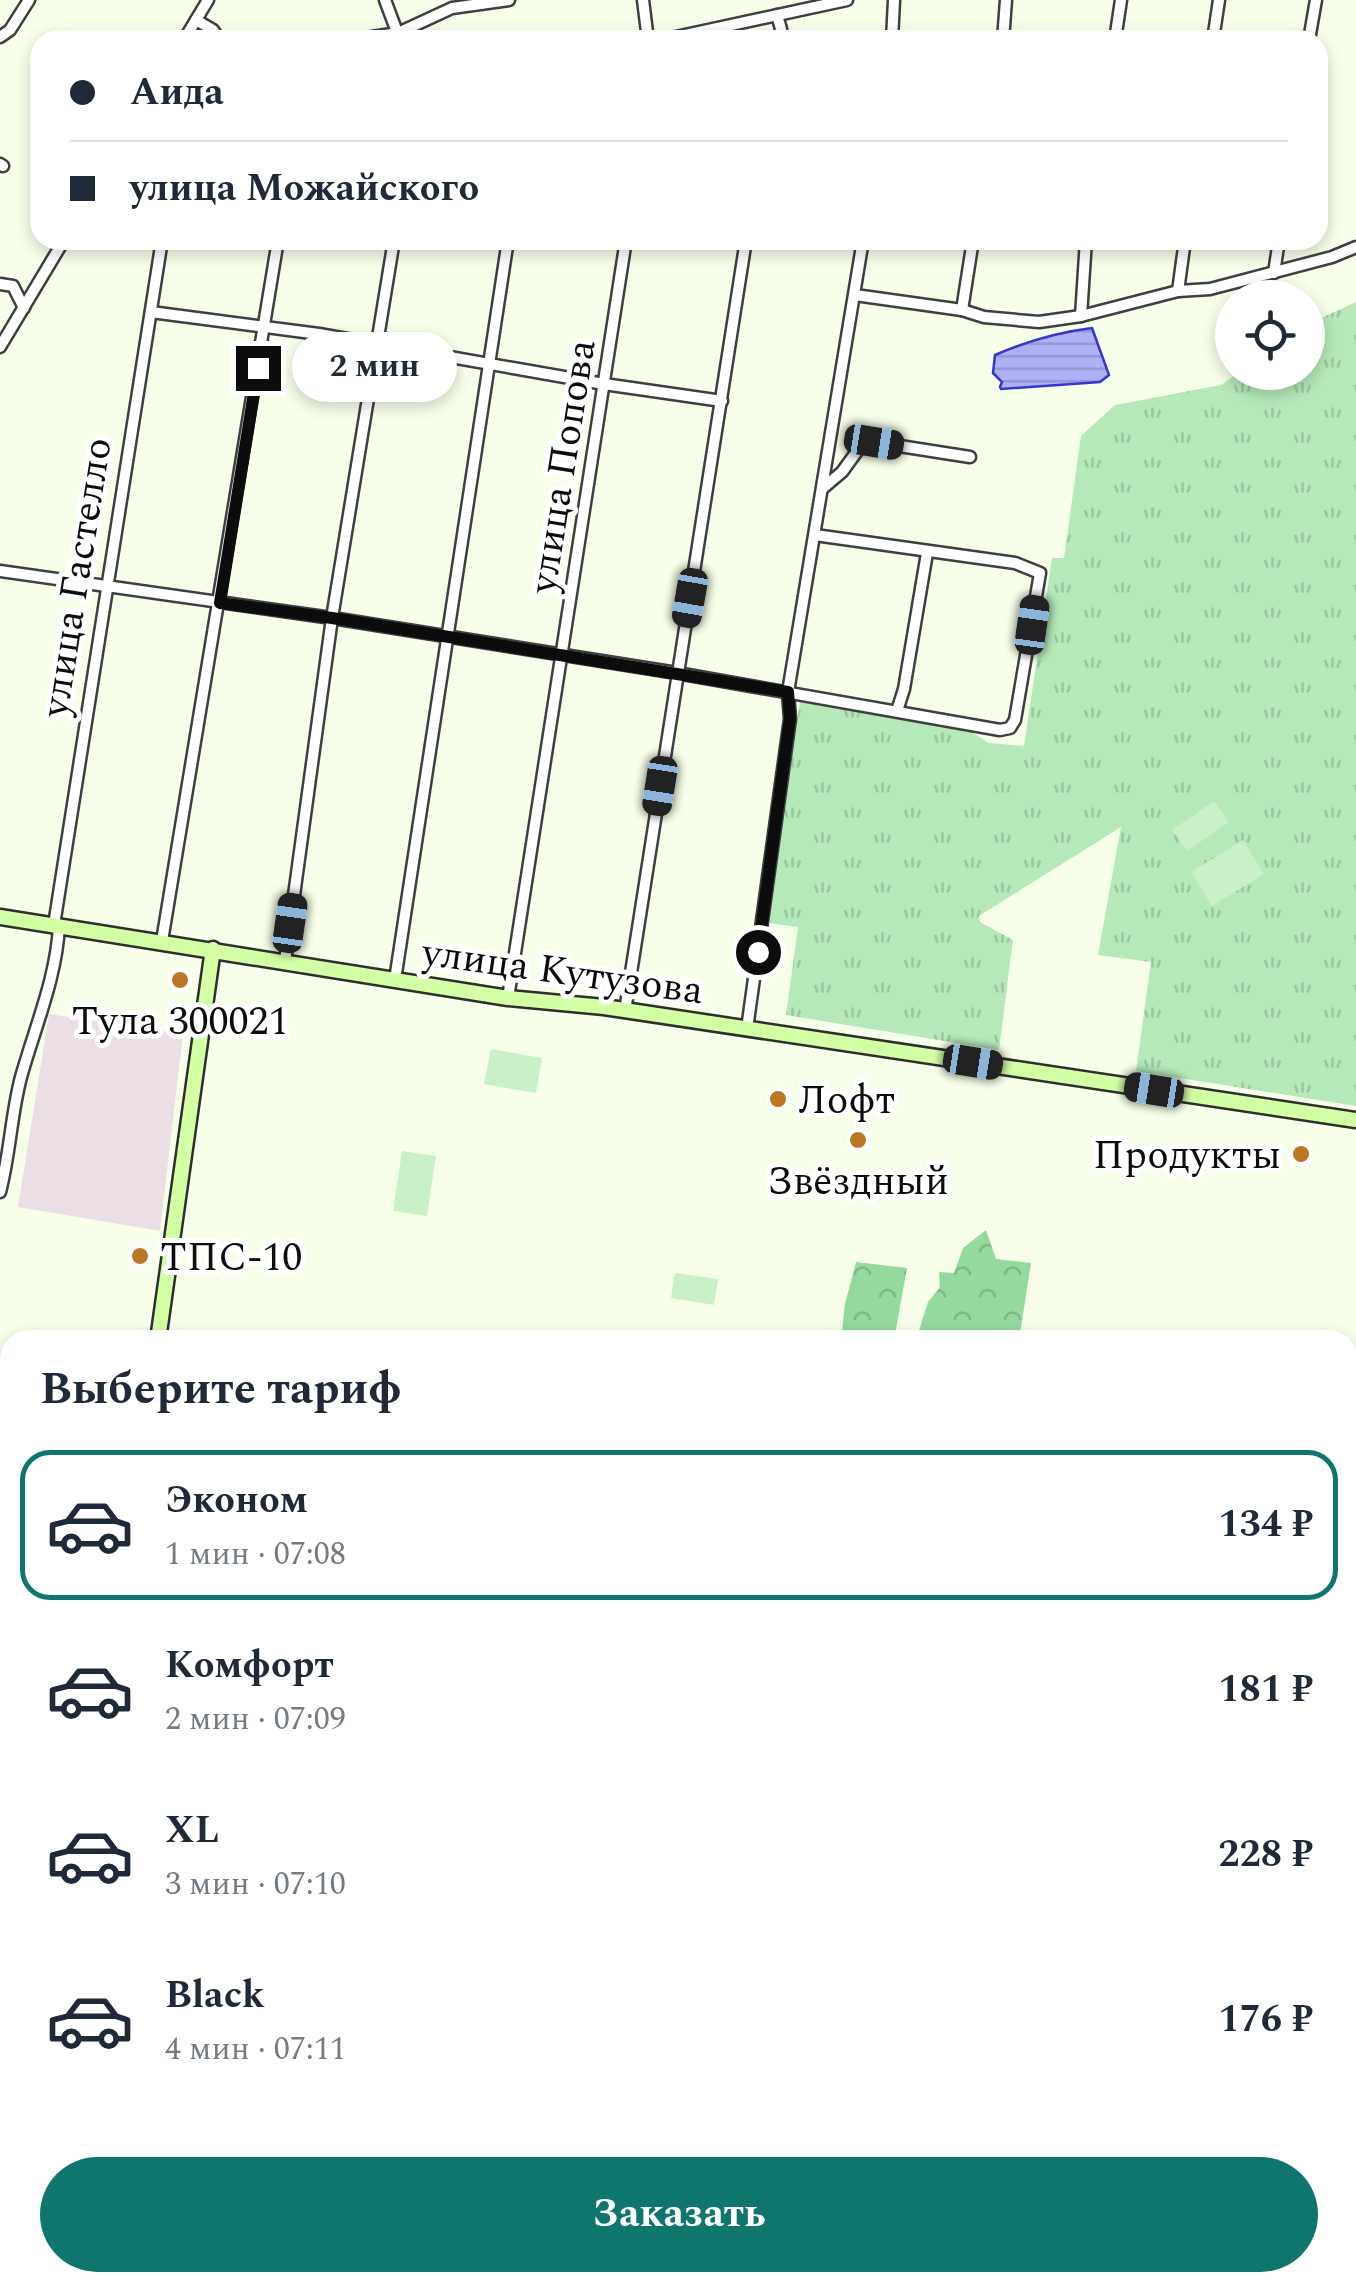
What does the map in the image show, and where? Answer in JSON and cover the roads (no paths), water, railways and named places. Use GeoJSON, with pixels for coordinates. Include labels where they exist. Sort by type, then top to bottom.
{"type":"FeatureCollection","features":[{"type":"Feature","properties":{"kind":"main road","name":"улица Кутузова"},"geometry":{"type":"LineString","coordinates":[[0,917],[508,998],[747,1028],[1356,1120]]}},
{"type":"Feature","properties":{"kind":"main road"},"geometry":{"type":"LineString","coordinates":[[159,1330],[213,949]]}},
{"type":"Feature","properties":{"kind":"street"},"geometry":{"type":"LineString","coordinates":[[0,38],[10,30],[29,0]]}},
{"type":"Feature","properties":{"kind":"street"},"geometry":{"type":"LineString","coordinates":[[190,30],[208,0]]}},
{"type":"Feature","properties":{"kind":"street"},"geometry":{"type":"LineString","coordinates":[[385,0],[397,30]]}},
{"type":"Feature","properties":{"kind":"street"},"geometry":{"type":"LineString","coordinates":[[410,30],[452,8],[509,0]]}},
{"type":"Feature","properties":{"kind":"street"},"geometry":{"type":"LineString","coordinates":[[643,0],[647,30]]}},
{"type":"Feature","properties":{"kind":"street"},"geometry":{"type":"LineString","coordinates":[[708,30],[847,0]]}},
{"type":"Feature","properties":{"kind":"street"},"geometry":{"type":"LineString","coordinates":[[892,30],[894,0]]}},
{"type":"Feature","properties":{"kind":"street"},"geometry":{"type":"LineString","coordinates":[[1004,30],[1006,0]]}},
{"type":"Feature","properties":{"kind":"street"},"geometry":{"type":"LineString","coordinates":[[1117,30],[1121,0]]}},
{"type":"Feature","properties":{"kind":"street"},"geometry":{"type":"LineString","coordinates":[[1215,30],[1219,0]]}},
{"type":"Feature","properties":{"kind":"street"},"geometry":{"type":"LineString","coordinates":[[1311,30],[1316,0]]}},
{"type":"Feature","properties":{"kind":"street"},"geometry":{"type":"LineString","coordinates":[[777,15],[781,30]]}},
{"type":"Feature","properties":{"kind":"street"},"geometry":{"type":"LineString","coordinates":[[196,20],[213,30]]}},
{"type":"Feature","properties":{"kind":"street"},"geometry":{"type":"LineString","coordinates":[[855,295],[962,310],[984,318],[1039,322],[1080,316],[1178,290],[1210,289],[1356,247]]}},
{"type":"Feature","properties":{"kind":"street"},"geometry":{"type":"LineString","coordinates":[[0,348],[58,250]]}},
{"type":"Feature","properties":{"kind":"street","name":"улица Гастелло"},"geometry":{"type":"LineString","coordinates":[[0,1192],[20,1082],[49,974],[58,956],[56,925],[158,250]]}},
{"type":"Feature","properties":{"kind":"street"},"geometry":{"type":"LineString","coordinates":[[162,942],[277,250]]}},
{"type":"Feature","properties":{"kind":"street"},"geometry":{"type":"LineString","coordinates":[[285,961],[332,618],[392,250]]}},
{"type":"Feature","properties":{"kind":"street"},"geometry":{"type":"LineString","coordinates":[[395,980],[506,250]]}},
{"type":"Feature","properties":{"kind":"street","name":"улица Попова"},"geometry":{"type":"LineString","coordinates":[[508,998],[624,250]]}},
{"type":"Feature","properties":{"kind":"street"},"geometry":{"type":"LineString","coordinates":[[625,1011],[744,250]]}},
{"type":"Feature","properties":{"kind":"street"},"geometry":{"type":"LineString","coordinates":[[747,1028],[790,718],[788,692],[862,250]]}},
{"type":"Feature","properties":{"kind":"street"},"geometry":{"type":"LineString","coordinates":[[962,310],[971,250]]}},
{"type":"Feature","properties":{"kind":"street"},"geometry":{"type":"LineString","coordinates":[[1080,316],[1085,250]]}},
{"type":"Feature","properties":{"kind":"street"},"geometry":{"type":"LineString","coordinates":[[1178,290],[1184,250]]}},
{"type":"Feature","properties":{"kind":"street"},"geometry":{"type":"LineString","coordinates":[[1274,273],[1277,250]]}},
{"type":"Feature","properties":{"kind":"street"},"geometry":{"type":"LineString","coordinates":[[0,284],[14,286],[24,308]]}},
{"type":"Feature","properties":{"kind":"street"},"geometry":{"type":"LineString","coordinates":[[151,312],[722,400]]}},
{"type":"Feature","properties":{"kind":"street"},"geometry":{"type":"LineString","coordinates":[[822,489],[842,472],[863,443],[970,457]]}},
{"type":"Feature","properties":{"kind":"street"},"geometry":{"type":"LineString","coordinates":[[0,571],[332,618],[1000,730],[1010,728],[1015,720],[1040,573],[1014,563],[815,535]]}},
{"type":"Feature","properties":{"kind":"street"},"geometry":{"type":"LineString","coordinates":[[898,711],[927,553]]}},
{"type":"Feature","properties":{"kind":"water"},"geometry":{"type":"Polygon","coordinates":[[[1092,328],[1109,375],[1100,382],[1001,389],[1002,382],[993,373],[995,355],[1043,338],[1092,328]]]}},
{"type":"Feature","properties":{"kind":"place","name":"Тула 300021"},"geometry":{"type":"Point","coordinates":[180,980]}},
{"type":"Feature","properties":{"kind":"place","name":"Лофт"},"geometry":{"type":"Point","coordinates":[778,1099]}},
{"type":"Feature","properties":{"kind":"place","name":"Звёздный"},"geometry":{"type":"Point","coordinates":[858,1140]}},
{"type":"Feature","properties":{"kind":"place","name":"Продукты"},"geometry":{"type":"Point","coordinates":[1301,1154]}},
{"type":"Feature","properties":{"kind":"place","name":"ТПС-10"},"geometry":{"type":"Point","coordinates":[140,1256]}}]}
